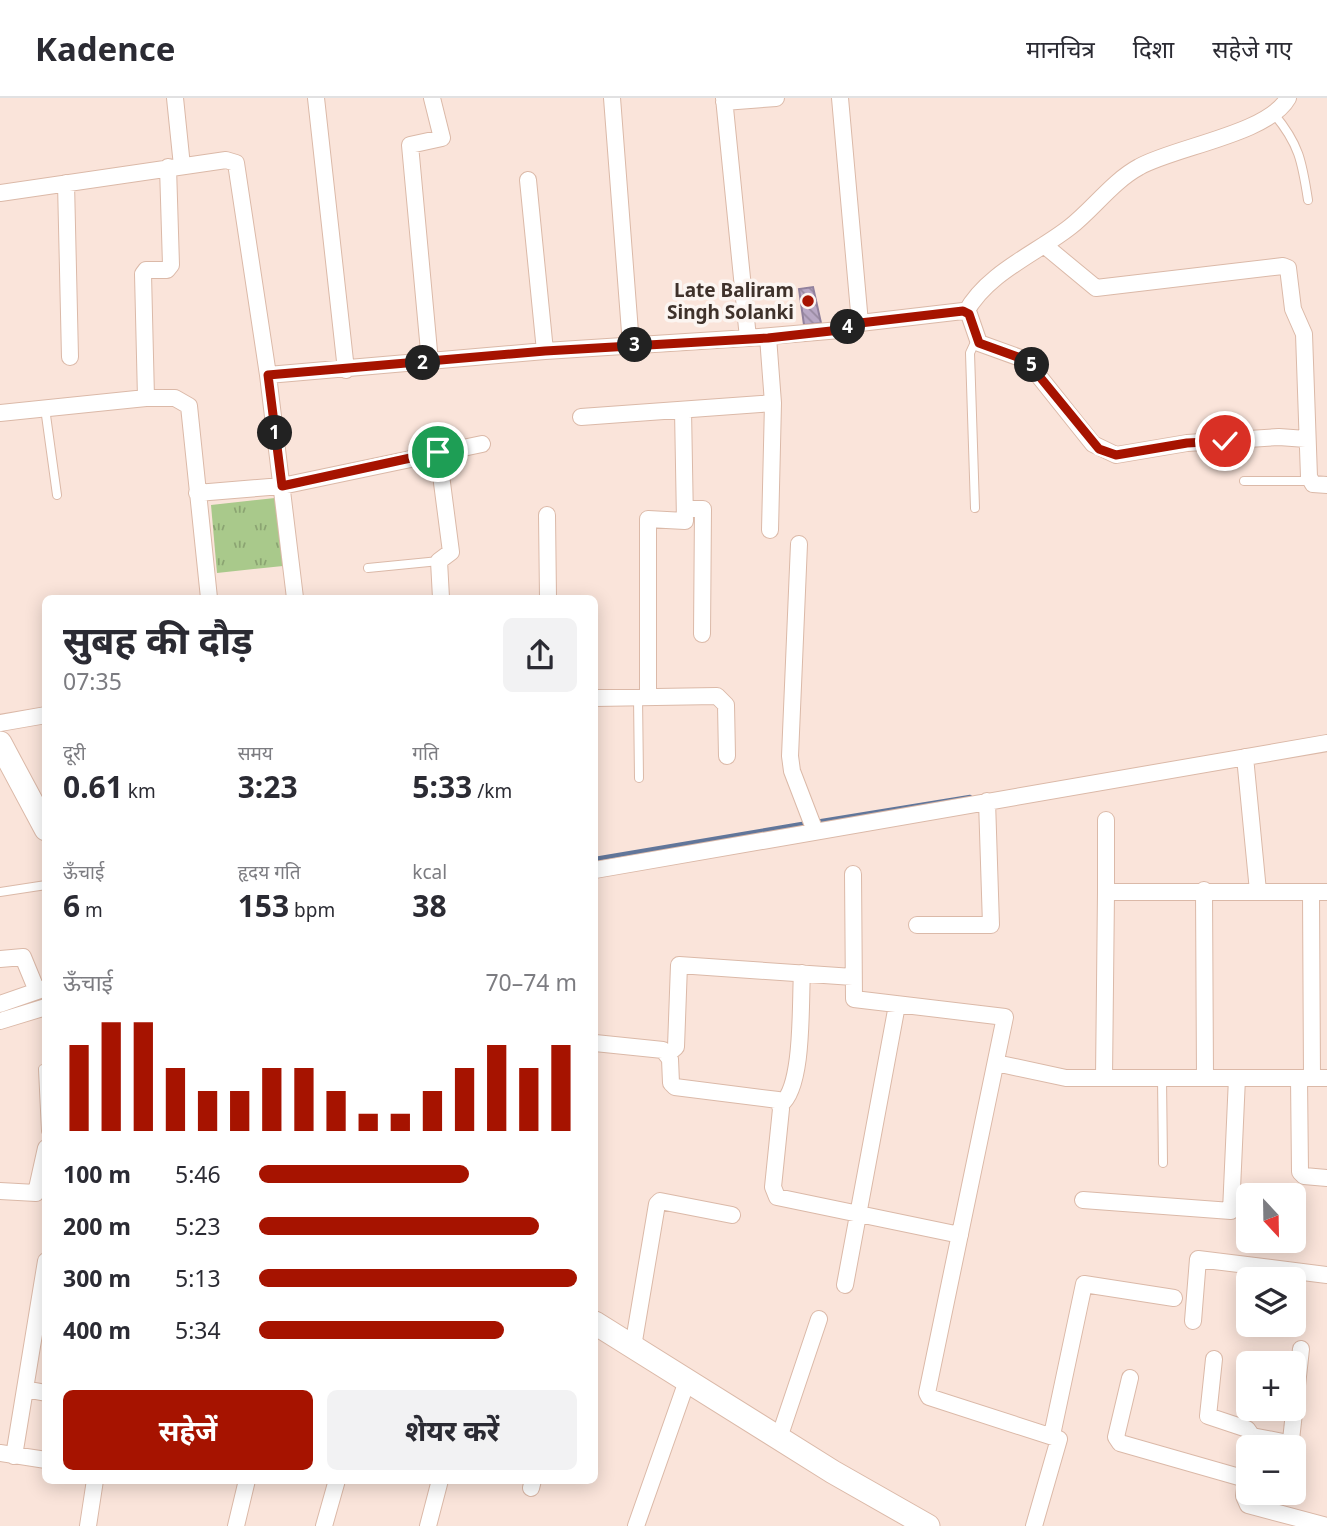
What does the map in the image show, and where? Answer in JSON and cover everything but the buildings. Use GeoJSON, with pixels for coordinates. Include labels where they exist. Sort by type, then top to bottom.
{"type":"FeatureCollection","features":[{"type":"Feature","properties":{"kind":"street"},"geometry":{"type":"LineString","coordinates":[[146,398],[143,274],[146,270],[167,270],[171,265],[175,98]]}},
{"type":"Feature","properties":{"kind":"street"},"geometry":{"type":"LineString","coordinates":[[316,98],[346,370]]}},
{"type":"Feature","properties":{"kind":"street"},"geometry":{"type":"LineString","coordinates":[[430,362],[410,145],[442,138],[432,98]]}},
{"type":"Feature","properties":{"kind":"street"},"geometry":{"type":"LineString","coordinates":[[612,98],[631,345]]}},
{"type":"Feature","properties":{"kind":"street"},"geometry":{"type":"LineString","coordinates":[[748,338],[724,100],[776,98]]}},
{"type":"Feature","properties":{"kind":"street"},"geometry":{"type":"LineString","coordinates":[[839,98],[860,323]]}},
{"type":"Feature","properties":{"kind":"street"},"geometry":{"type":"LineString","coordinates":[[966,312],[972,302],[996,279],[1069,228],[1140,166],[1208,144],[1273,114],[1288,98]]}},
{"type":"Feature","properties":{"kind":"street"},"geometry":{"type":"LineString","coordinates":[[0,193],[226,160],[236,163],[268,375],[295,595]]}},
{"type":"Feature","properties":{"kind":"street"},"geometry":{"type":"LineString","coordinates":[[528,180],[545,351]]}},
{"type":"Feature","properties":{"kind":"street"},"geometry":{"type":"LineString","coordinates":[[66,183],[70,357]]}},
{"type":"Feature","properties":{"kind":"street"},"geometry":{"type":"LineString","coordinates":[[1044,245],[1096,288],[1283,266],[1287,268],[1293,309],[1304,334],[1306,439],[1319,483]]}},
{"type":"Feature","properties":{"kind":"street"},"geometry":{"type":"LineString","coordinates":[[268,375],[545,351],[768,338],[840,330],[860,323],[966,312]]}},
{"type":"Feature","properties":{"kind":"street"},"geometry":{"type":"LineString","coordinates":[[966,312],[976,340],[1026,360],[1093,444],[1116,455],[1187,443],[1266,437],[1306,439]]}},
{"type":"Feature","properties":{"kind":"street"},"geometry":{"type":"LineString","coordinates":[[768,338],[773,403],[770,530]]}},
{"type":"Feature","properties":{"kind":"street"},"geometry":{"type":"LineString","coordinates":[[0,413],[146,398],[175,398],[189,406],[209,595]]}},
{"type":"Feature","properties":{"kind":"street"},"geometry":{"type":"LineString","coordinates":[[581,416],[773,403]]}},
{"type":"Feature","properties":{"kind":"street"},"geometry":{"type":"LineString","coordinates":[[643,696],[648,519],[685,522],[683,410]]}},
{"type":"Feature","properties":{"kind":"street"},"geometry":{"type":"LineString","coordinates":[[197,492],[282,486],[482,444]]}},
{"type":"Feature","properties":{"kind":"street"},"geometry":{"type":"LineString","coordinates":[[438,452],[451,552],[439,561],[442,595]]}},
{"type":"Feature","properties":{"kind":"street"},"geometry":{"type":"LineString","coordinates":[[686,509],[704,509],[702,634]]}},
{"type":"Feature","properties":{"kind":"street"},"geometry":{"type":"LineString","coordinates":[[547,515],[548,595]]}},
{"type":"Feature","properties":{"kind":"street"},"geometry":{"type":"LineString","coordinates":[[799,544],[790,756],[792,771],[813,825]]}},
{"type":"Feature","properties":{"kind":"street"},"geometry":{"type":"LineString","coordinates":[[598,698],[717,696],[726,705],[727,756]]}},
{"type":"Feature","properties":{"kind":"street"},"geometry":{"type":"LineString","coordinates":[[0,723],[42,716]]}},
{"type":"Feature","properties":{"kind":"street"},"geometry":{"type":"LineString","coordinates":[[0,743],[42,822]]}},
{"type":"Feature","properties":{"kind":"street"},"geometry":{"type":"LineString","coordinates":[[598,869],[813,825],[988,801],[1327,743]]}},
{"type":"Feature","properties":{"kind":"street"},"geometry":{"type":"LineString","coordinates":[[1245,757],[1258,891]]}},
{"type":"Feature","properties":{"kind":"street"},"geometry":{"type":"LineString","coordinates":[[917,925],[990,925],[988,801]]}},
{"type":"Feature","properties":{"kind":"street"},"geometry":{"type":"LineString","coordinates":[[1104,1078],[1106,820]]}},
{"type":"Feature","properties":{"kind":"street"},"geometry":{"type":"LineString","coordinates":[[853,874],[854,999],[1005,1017],[927,1396],[1057,1436],[1059,1442],[1034,1526]]}},
{"type":"Feature","properties":{"kind":"street"},"geometry":{"type":"LineString","coordinates":[[1204,890],[1205,1078]]}},
{"type":"Feature","properties":{"kind":"street"},"geometry":{"type":"LineString","coordinates":[[1106,892],[1319,892],[1313,1078],[1300,1172],[1304,1176],[1327,1178]]}},
{"type":"Feature","properties":{"kind":"street"},"geometry":{"type":"LineString","coordinates":[[0,959],[23,957],[41,989],[0,1004]]}},
{"type":"Feature","properties":{"kind":"street"},"geometry":{"type":"LineString","coordinates":[[668,1054],[676,1047],[679,965],[853,977]]}},
{"type":"Feature","properties":{"kind":"street"},"geometry":{"type":"LineString","coordinates":[[802,974],[795,1077],[789,1095],[781,1104],[774,1187],[777,1197],[960,1235]]}},
{"type":"Feature","properties":{"kind":"street"},"geometry":{"type":"LineString","coordinates":[[845,1285],[897,1005]]}},
{"type":"Feature","properties":{"kind":"street"},"geometry":{"type":"LineString","coordinates":[[0,1021],[42,1008]]}},
{"type":"Feature","properties":{"kind":"street"},"geometry":{"type":"LineString","coordinates":[[598,1043],[663,1049],[668,1054],[672,1086],[778,1100],[781,1104]]}},
{"type":"Feature","properties":{"kind":"street"},"geometry":{"type":"LineString","coordinates":[[996,1063],[1066,1078],[1313,1078]]}},
{"type":"Feature","properties":{"kind":"street"},"geometry":{"type":"LineString","coordinates":[[1083,1200],[1231,1212],[1237,1078]]}},
{"type":"Feature","properties":{"kind":"street"},"geometry":{"type":"LineString","coordinates":[[0,1191],[36,1193],[42,1166]]}},
{"type":"Feature","properties":{"kind":"street"},"geometry":{"type":"LineString","coordinates":[[633,1347],[640,1316],[653,1209],[660,1201],[732,1215]]}},
{"type":"Feature","properties":{"kind":"street"},"geometry":{"type":"LineString","coordinates":[[1193,1321],[1198,1259],[1327,1275]]}},
{"type":"Feature","properties":{"kind":"street"},"geometry":{"type":"LineString","coordinates":[[1052,1435],[1084,1284],[1174,1297]]}},
{"type":"Feature","properties":{"kind":"street"},"geometry":{"type":"LineString","coordinates":[[42,1285],[25,1389],[7,1455],[42,1459]]}},
{"type":"Feature","properties":{"kind":"street"},"geometry":{"type":"LineString","coordinates":[[779,1438],[819,1319]]}},
{"type":"Feature","properties":{"kind":"street"},"geometry":{"type":"LineString","coordinates":[[598,1325],[779,1438],[928,1526]]}},
{"type":"Feature","properties":{"kind":"street"},"geometry":{"type":"LineString","coordinates":[[1292,1435],[1301,1349]]}},
{"type":"Feature","properties":{"kind":"street"},"geometry":{"type":"LineString","coordinates":[[1214,1359],[1208,1416],[1247,1429],[1249,1435]]}},
{"type":"Feature","properties":{"kind":"street"},"geometry":{"type":"LineString","coordinates":[[1130,1378],[1116,1437],[1120,1443],[1236,1470]]}},
{"type":"Feature","properties":{"kind":"street"},"geometry":{"type":"LineString","coordinates":[[636,1526],[687,1381]]}},
{"type":"Feature","properties":{"kind":"street"},"geometry":{"type":"LineString","coordinates":[[25,1389],[42,1392]]}},
{"type":"Feature","properties":{"kind":"street"},"geometry":{"type":"LineString","coordinates":[[89,1526],[94,1484]]}},
{"type":"Feature","properties":{"kind":"street"},"geometry":{"type":"LineString","coordinates":[[236,1526],[246,1484]]}},
{"type":"Feature","properties":{"kind":"street"},"geometry":{"type":"LineString","coordinates":[[324,1526],[336,1484]]}},
{"type":"Feature","properties":{"kind":"street"},"geometry":{"type":"LineString","coordinates":[[428,1526],[439,1484]]}},
{"type":"Feature","properties":{"kind":"street"},"geometry":{"type":"LineString","coordinates":[[1248,1505],[1327,1526]]}},
{"type":"Feature","properties":{"kind":"lane"},"geometry":{"type":"LineString","coordinates":[[1273,114],[1297,144],[1308,200]]}},
{"type":"Feature","properties":{"kind":"lane"},"geometry":{"type":"LineString","coordinates":[[975,508],[970,353],[976,340]]}},
{"type":"Feature","properties":{"kind":"lane"},"geometry":{"type":"LineString","coordinates":[[45,408],[57,495]]}},
{"type":"Feature","properties":{"kind":"lane"},"geometry":{"type":"LineString","coordinates":[[1244,481],[1319,483]]}},
{"type":"Feature","properties":{"kind":"lane"},"geometry":{"type":"LineString","coordinates":[[368,568],[439,561]]}},
{"type":"Feature","properties":{"kind":"lane"},"geometry":{"type":"LineString","coordinates":[[639,778],[643,696]]}},
{"type":"Feature","properties":{"kind":"lane"},"geometry":{"type":"LineString","coordinates":[[0,892],[42,886]]}},
{"type":"Feature","properties":{"kind":"lane"},"geometry":{"type":"LineString","coordinates":[[1162,1078],[1163,1163]]}},
{"type":"Feature","properties":{"kind":"green space"},"geometry":{"type":"Polygon","coordinates":[[[275,498],[283,566],[217,573],[211,505],[275,498]]]}},
{"type":"Feature","properties":{"kind":"waterway"},"geometry":{"type":"LineString","coordinates":[[816,822],[970,797]]}},
{"type":"Feature","properties":{"kind":"waterway"},"geometry":{"type":"LineString","coordinates":[[598,858],[808,823]]}},
{"type":"Feature","properties":{"kind":"place","name":"Late Baliram Singh Solanki"},"geometry":{"type":"Point","coordinates":[808,301]}},
{"type":"Feature","properties":{"kind":"route"},"geometry":{"type":"LineString","coordinates":[[438,452],[282,486],[268,375],[545,351],[768,338],[840,330],[860,323],[963,311],[969,314],[974,335],[979,343],[1018,355],[1036,368],[1099,449],[1116,455],[1187,443],[1225,441]]}}]}
